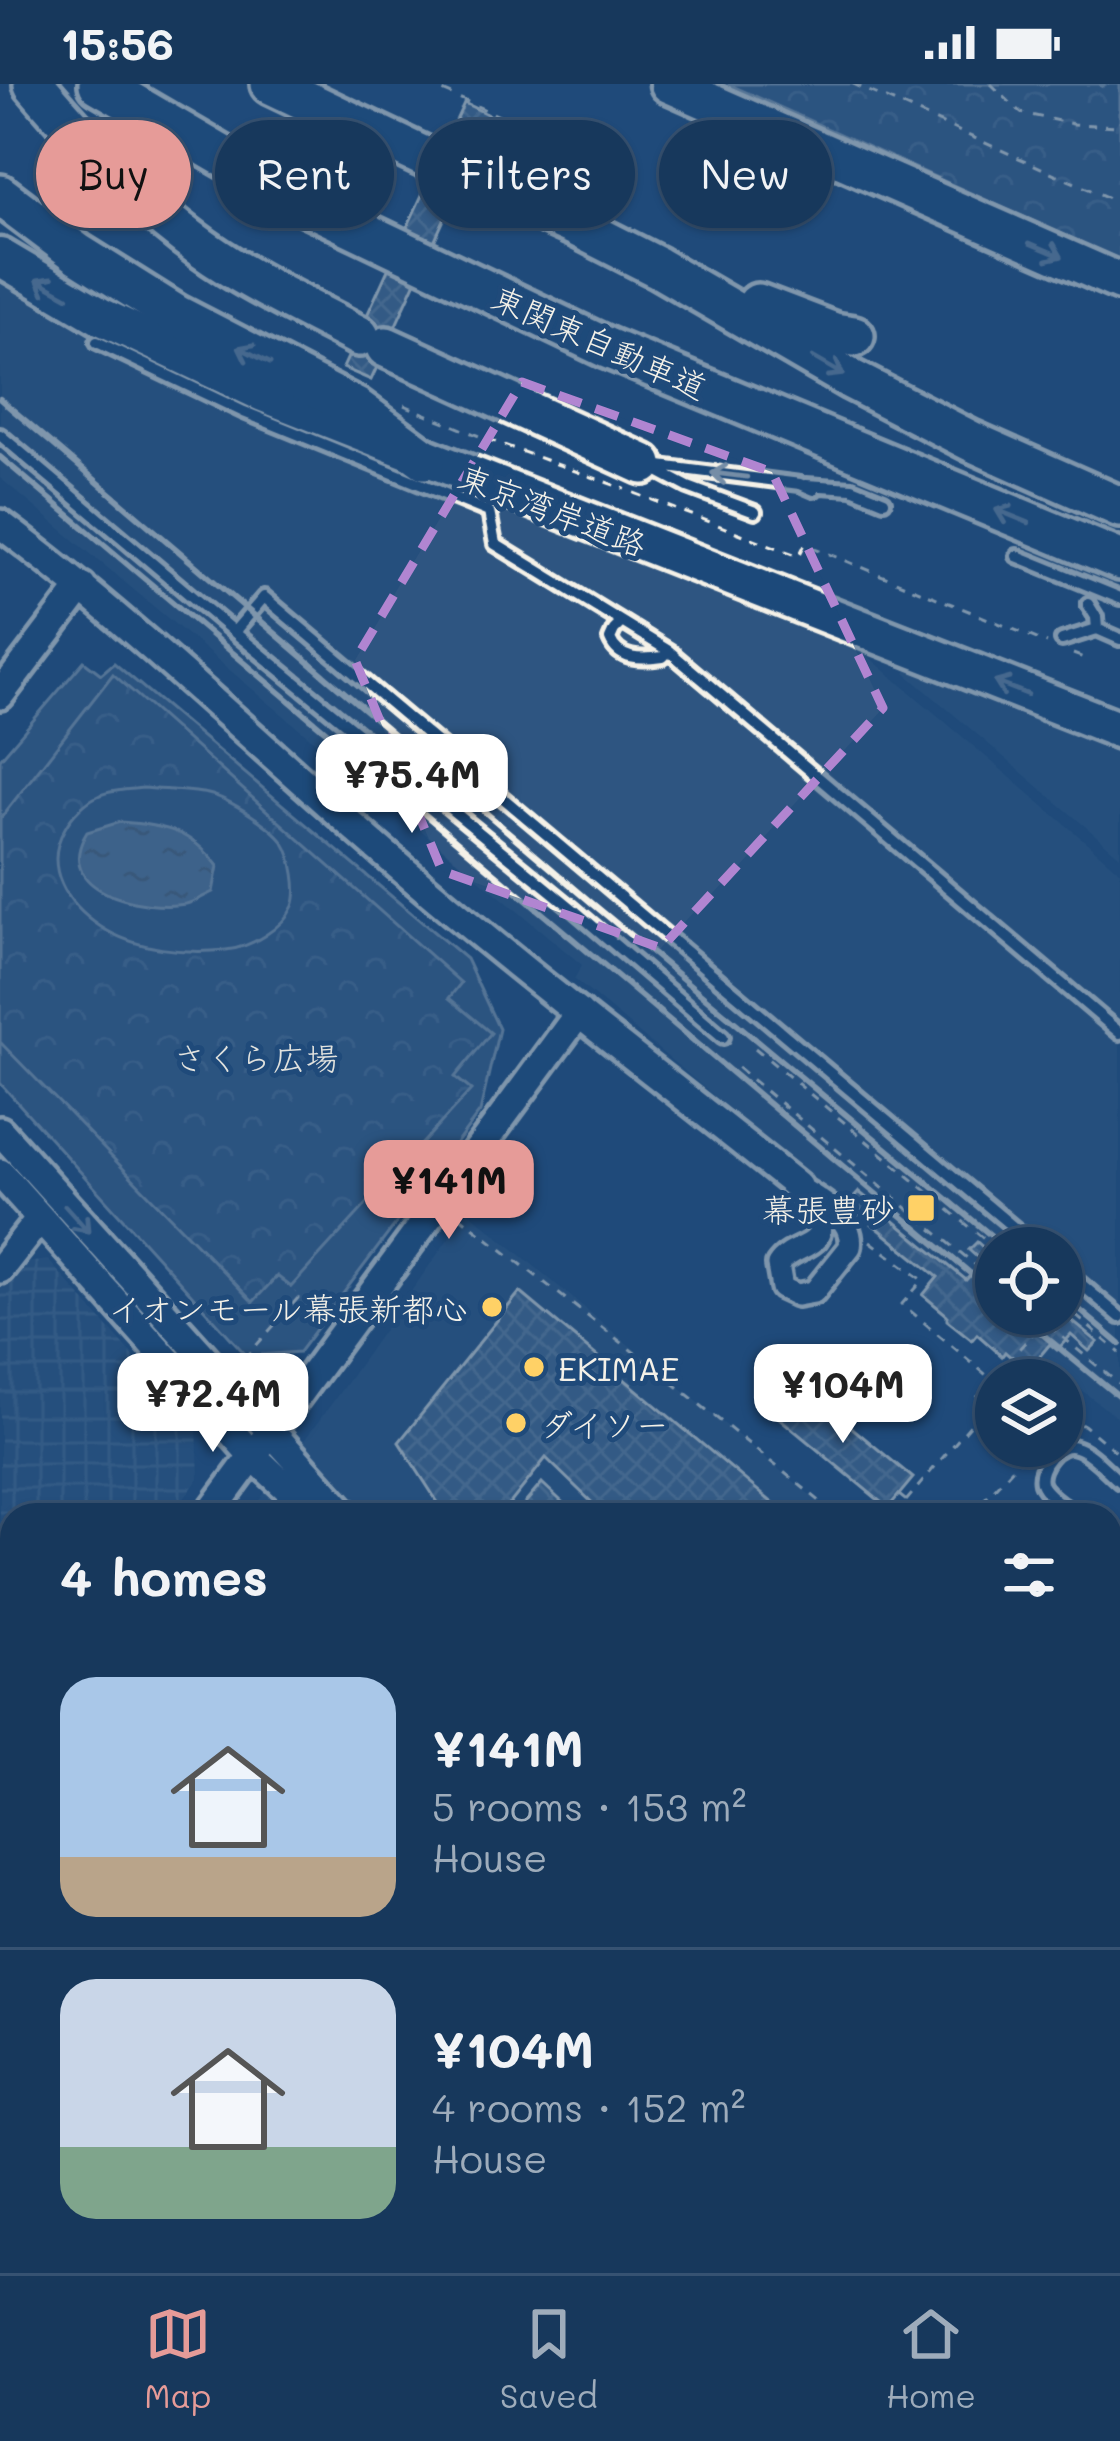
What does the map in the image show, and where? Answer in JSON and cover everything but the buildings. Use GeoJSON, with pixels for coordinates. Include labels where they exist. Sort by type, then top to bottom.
{"type":"FeatureCollection","features":[{"type":"Feature","properties":{"kind":"highway"},"geometry":{"type":"LineString","coordinates":[[34,84],[87,146],[156,212],[227,266],[372,341],[643,464]]}},
{"type":"Feature","properties":{"kind":"highway","name":"東関東自動車道"},"geometry":{"type":"LineString","coordinates":[[99,84],[308,206],[1119,590]]}},
{"type":"Feature","properties":{"kind":"highway"},"geometry":{"type":"LineString","coordinates":[[271,84],[578,227],[872,390],[971,441],[1120,507]]}},
{"type":"Feature","properties":{"kind":"highway"},"geometry":{"type":"LineString","coordinates":[[669,84],[1120,282]]}},
{"type":"Feature","properties":{"kind":"highway"},"geometry":{"type":"LineString","coordinates":[[0,194],[76,253],[176,315],[356,408],[425,459]]}},
{"type":"Feature","properties":{"kind":"highway","name":"東京湾岸道路"},"geometry":{"type":"LineString","coordinates":[[0,257],[100,316],[262,393],[1120,730]]}},
{"type":"Feature","properties":{"kind":"highway"},"geometry":{"type":"LineString","coordinates":[[657,267],[854,336]]}},
{"type":"Feature","properties":{"kind":"street"},"geometry":{"type":"LineString","coordinates":[[0,524],[82,586],[387,856],[846,1223],[850,1246],[814,1292],[797,1295],[782,1288],[778,1265],[788,1253],[812,1244],[820,1228],[797,1186]]}},
{"type":"Feature","properties":{"kind":"street"},"geometry":{"type":"LineString","coordinates":[[0,695],[82,586]]}},
{"type":"Feature","properties":{"kind":"street"},"geometry":{"type":"LineString","coordinates":[[218,1503],[579,1013]]}},
{"type":"Feature","properties":{"kind":"street"},"geometry":{"type":"LineString","coordinates":[[0,1131],[335,1503]]}},
{"type":"Feature","properties":{"kind":"street"},"geometry":{"type":"LineString","coordinates":[[0,1173],[300,1503]]}},
{"type":"Feature","properties":{"kind":"street"},"geometry":{"type":"LineString","coordinates":[[0,1269],[40,1218]]}},
{"type":"Feature","properties":{"kind":"lane"},"geometry":{"type":"LineString","coordinates":[[98,342],[244,412],[489,512],[495,544],[669,650],[1120,1033]]}},
{"type":"Feature","properties":{"kind":"lane"},"geometry":{"type":"LineString","coordinates":[[0,435],[723,1037]]}},
{"type":"Feature","properties":{"kind":"lane"},"geometry":{"type":"LineString","coordinates":[[643,464],[852,488],[884,501]]}},
{"type":"Feature","properties":{"kind":"lane"},"geometry":{"type":"LineString","coordinates":[[643,464],[755,512]]}},
{"type":"Feature","properties":{"kind":"lane"},"geometry":{"type":"LineString","coordinates":[[800,484],[814,490]]}},
{"type":"Feature","properties":{"kind":"lane"},"geometry":{"type":"LineString","coordinates":[[1017,556],[1119,590]]}},
{"type":"Feature","properties":{"kind":"lane"},"geometry":{"type":"LineString","coordinates":[[234,632],[264,597],[1013,1227]]}},
{"type":"Feature","properties":{"kind":"lane"},"geometry":{"type":"LineString","coordinates":[[1088,604],[1097,629]]}},
{"type":"Feature","properties":{"kind":"lane"},"geometry":{"type":"LineString","coordinates":[[622,622],[610,638],[624,656],[662,657],[669,650]]}},
{"type":"Feature","properties":{"kind":"lane"},"geometry":{"type":"LineString","coordinates":[[1061,640],[1097,629],[1120,639]]}},
{"type":"Feature","properties":{"kind":"lane"},"geometry":{"type":"LineString","coordinates":[[1083,1286],[1120,1317]]}},
{"type":"Feature","properties":{"kind":"lane"},"geometry":{"type":"LineString","coordinates":[[1061,1503],[1043,1489],[1040,1478],[1060,1447],[1078,1447],[1120,1482]]}},
{"type":"Feature","properties":{"kind":"path"},"geometry":{"type":"LineString","coordinates":[[427,84],[505,120]]}},
{"type":"Feature","properties":{"kind":"path"},"geometry":{"type":"LineString","coordinates":[[853,84],[1120,203]]}},
{"type":"Feature","properties":{"kind":"path"},"geometry":{"type":"LineString","coordinates":[[877,94],[881,84]]}},
{"type":"Feature","properties":{"kind":"path"},"geometry":{"type":"LineString","coordinates":[[992,84],[1021,113],[1073,124],[1120,126]]}},
{"type":"Feature","properties":{"kind":"path"},"geometry":{"type":"LineString","coordinates":[[397,402],[799,556],[805,544],[1084,658]]}},
{"type":"Feature","properties":{"kind":"path"},"geometry":{"type":"LineString","coordinates":[[755,1048],[975,1231]]}},
{"type":"Feature","properties":{"kind":"path"},"geometry":{"type":"LineString","coordinates":[[738,1068],[975,1265]]}},
{"type":"Feature","properties":{"kind":"path"},"geometry":{"type":"LineString","coordinates":[[459,1216],[822,1503]]}},
{"type":"Feature","properties":{"kind":"path"},"geometry":{"type":"LineString","coordinates":[[869,1240],[922,1280],[902,1304],[975,1366]]}},
{"type":"Feature","properties":{"kind":"path"},"geometry":{"type":"LineString","coordinates":[[249,1360],[248,1354],[298,1298],[296,1292]]}},
{"type":"Feature","properties":{"kind":"path"},"geometry":{"type":"LineString","coordinates":[[1083,1322],[1120,1353]]}},
{"type":"Feature","properties":{"kind":"path"},"geometry":{"type":"LineString","coordinates":[[1011,1359],[1032,1335]]}},
{"type":"Feature","properties":{"kind":"path"},"geometry":{"type":"LineString","coordinates":[[1060,1335],[1120,1385]]}},
{"type":"Feature","properties":{"kind":"path"},"geometry":{"type":"LineString","coordinates":[[907,1501],[975,1420]]}},
{"type":"Feature","properties":{"kind":"path"},"geometry":{"type":"LineString","coordinates":[[1083,1426],[1120,1455]]}},
{"type":"Feature","properties":{"kind":"path"},"geometry":{"type":"LineString","coordinates":[[981,1503],[1014,1467]]}},
{"type":"Feature","properties":{"kind":"path"},"geometry":{"type":"LineString","coordinates":[[899,1495],[909,1503]]}},
{"type":"Feature","properties":{"kind":"highlighted area"},"geometry":{"type":"Polygon","coordinates":[[[522,382],[772,472],[883,708],[661,948],[442,871],[355,660],[522,382]]]}},
{"type":"Feature","properties":{"kind":"shaded area"},"geometry":{"type":"Polygon","coordinates":[[[0,281],[102,339],[489,506],[862,651],[1120,871],[1120,1420],[1083,1391],[1083,1359],[1041,1359],[1010,1335],[1083,1335],[1083,1227],[975,1227],[975,1307],[574,979],[582,965],[0,478],[0,281]]]}},
{"type":"Feature","properties":{"kind":"shaded area"},"geometry":{"type":"Polygon","coordinates":[[[908,669],[1120,754],[1120,856],[905,673],[908,669]]]}},
{"type":"Feature","properties":{"kind":"shaded area","name":"イオンモール幕張新都心"},"geometry":{"type":"Polygon","coordinates":[[[468,1211],[820,1503],[257,1503],[468,1211]]]}},
{"type":"Feature","properties":{"kind":"shaded area"},"geometry":{"type":"Polygon","coordinates":[[[48,1260],[197,1427],[199,1478],[181,1503],[0,1503],[0,1288],[18,1264],[48,1260]]]}},
{"type":"Feature","properties":{"kind":"green space"},"geometry":{"type":"Polygon","coordinates":[[[728,84],[1120,84],[1120,260],[832,131],[832,120],[808,120],[728,84]]]}},
{"type":"Feature","properties":{"kind":"green space","name":"さくら広場"},"geometry":{"type":"Polygon","coordinates":[[[84,661],[101,674],[114,663],[466,959],[499,1029],[480,1112],[299,1352],[247,1356],[0,1083],[0,759],[84,661]]]}},
{"type":"Feature","properties":{"kind":"green space","name":"さくら広場"},"geometry":{"type":"Polygon","coordinates":[[[113,674],[461,983],[449,998],[491,1033],[455,1077],[471,1090],[291,1287],[277,1276],[253,1302],[0,1042],[0,819],[113,674]],[[143,788],[98,796],[68,823],[59,843],[57,871],[78,908],[115,935],[178,951],[235,948],[265,936],[282,922],[295,900],[295,883],[290,857],[278,836],[217,797],[143,788]]]}},
{"type":"Feature","properties":{"kind":"water"},"geometry":{"type":"Polygon","coordinates":[[[120,822],[163,828],[197,844],[218,866],[213,892],[186,904],[147,904],[106,893],[91,883],[81,870],[79,853],[87,832],[120,822]]]}},
{"type":"Feature","properties":{"kind":"railway"},"geometry":{"type":"LineString","coordinates":[[0,399],[981,1227]]}},
{"type":"Feature","properties":{"kind":"railway"},"geometry":{"type":"LineString","coordinates":[[0,457],[975,1277]]}},
{"type":"Feature","properties":{"kind":"railway"},"geometry":{"type":"LineString","coordinates":[[1083,1313],[1120,1344]]}},
{"type":"Feature","properties":{"kind":"railway"},"geometry":{"type":"LineString","coordinates":[[1044,1335],[1120,1398]]}},
{"type":"Feature","properties":{"kind":"place","name":"幕張豊砂"},"geometry":{"type":"Point","coordinates":[921,1208]}},
{"type":"Feature","properties":{"kind":"place","name":"イオンモール幕張新都心"},"geometry":{"type":"Point","coordinates":[492,1307]}},
{"type":"Feature","properties":{"kind":"place","name":"EKIMAE"},"geometry":{"type":"Point","coordinates":[534,1367]}},
{"type":"Feature","properties":{"kind":"place","name":"ダイソー"},"geometry":{"type":"Point","coordinates":[516,1423]}}]}
